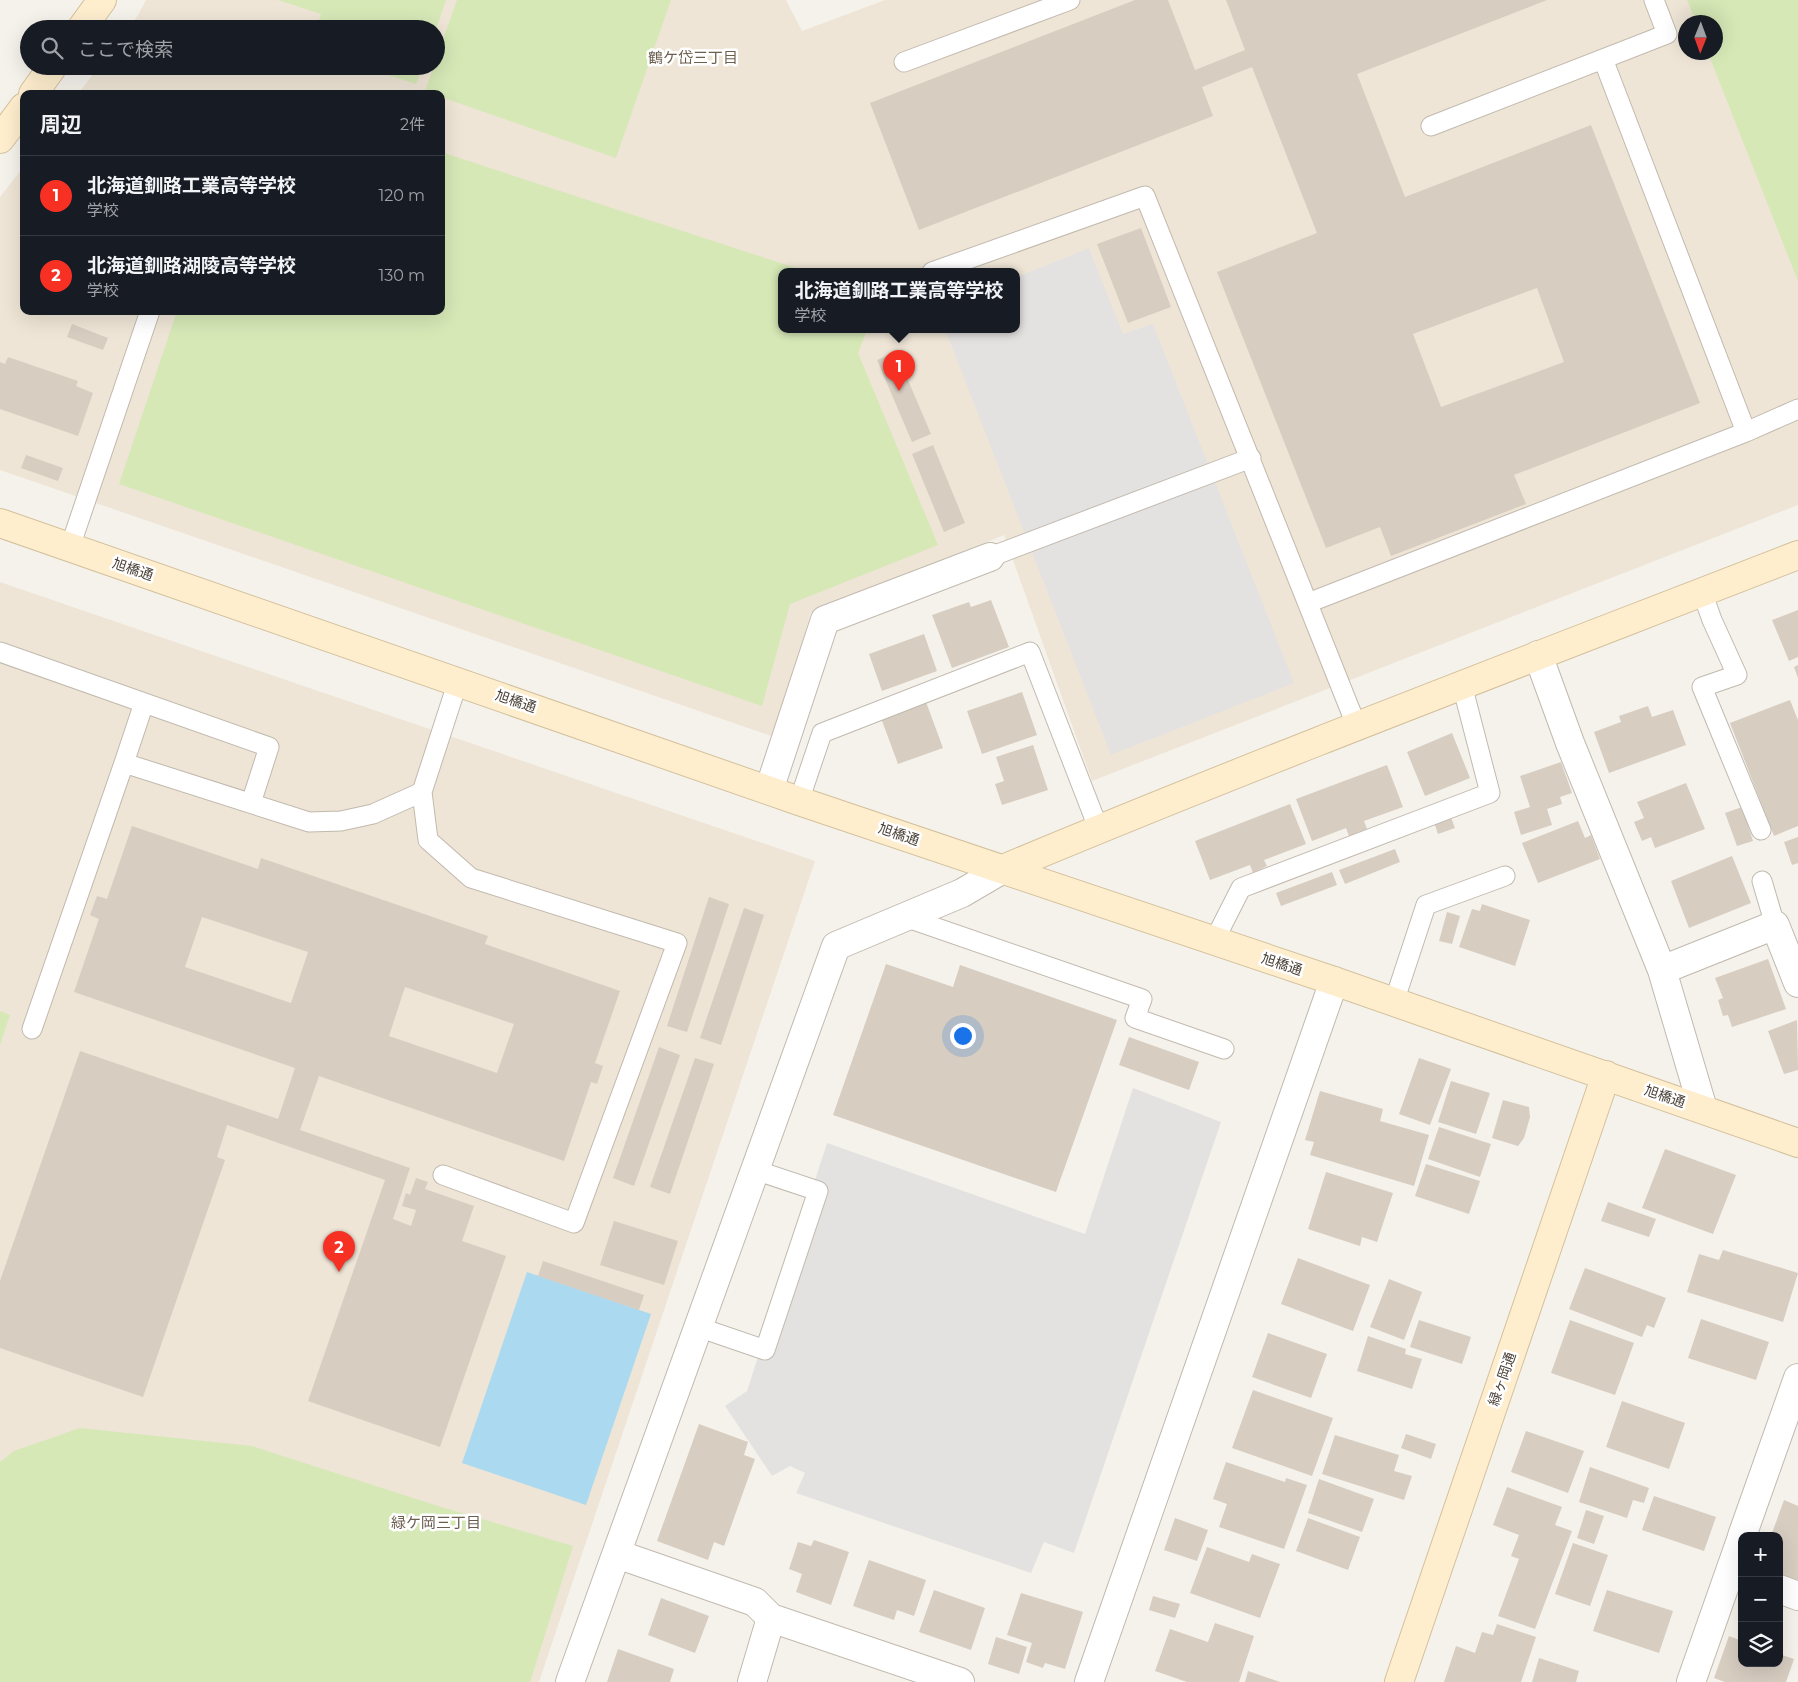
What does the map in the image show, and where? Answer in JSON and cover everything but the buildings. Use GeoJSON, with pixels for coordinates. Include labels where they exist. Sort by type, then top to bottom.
{"type":"FeatureCollection","features":[{"type":"Feature","properties":{"kind":"street"},"geometry":{"type":"LineString","coordinates":[[88,20],[102,0]]}},
{"type":"Feature","properties":{"kind":"street"},"geometry":{"type":"LineString","coordinates":[[36,90],[47,75]]}},
{"type":"Feature","properties":{"kind":"street"},"geometry":{"type":"LineString","coordinates":[[0,139],[20,112]]}},
{"type":"Feature","properties":{"kind":"street","name":"旭橋通"},"geometry":{"type":"LineString","coordinates":[[0,523],[769,790],[1334,981],[1798,1142]]}},
{"type":"Feature","properties":{"kind":"street"},"geometry":{"type":"LineString","coordinates":[[570,1682],[836,946],[962,893],[1004,869],[1099,830],[1538,655],[1798,555]]}},
{"type":"Feature","properties":{"kind":"street"},"geometry":{"type":"LineString","coordinates":[[769,790],[825,620],[990,557]]}},
{"type":"Feature","properties":{"kind":"street"},"geometry":{"type":"LineString","coordinates":[[1538,655],[1570,743],[1662,970],[1703,1109]]}},
{"type":"Feature","properties":{"kind":"street"},"geometry":{"type":"LineString","coordinates":[[1662,970],[1775,925],[1798,983]]}},
{"type":"Feature","properties":{"kind":"street"},"geometry":{"type":"LineString","coordinates":[[1089,1682],[1334,981]]}},
{"type":"Feature","properties":{"kind":"street","name":"緑ヶ岡通"},"geometry":{"type":"LineString","coordinates":[[1399,1682],[1606,1076]]}},
{"type":"Feature","properties":{"kind":"street"},"geometry":{"type":"LineString","coordinates":[[1744,1532],[1798,1378]]}},
{"type":"Feature","properties":{"kind":"street"},"geometry":{"type":"LineString","coordinates":[[617,1554],[755,1602],[771,1618],[960,1682]]}},
{"type":"Feature","properties":{"kind":"street"},"geometry":{"type":"LineString","coordinates":[[1691,1682],[1736,1573]]}},
{"type":"Feature","properties":{"kind":"street"},"geometry":{"type":"LineString","coordinates":[[1783,1590],[1798,1596]]}},
{"type":"Feature","properties":{"kind":"street"},"geometry":{"type":"LineString","coordinates":[[752,1682],[771,1618]]}},
{"type":"Feature","properties":{"kind":"lane"},"geometry":{"type":"LineString","coordinates":[[904,62],[1070,0]]}},
{"type":"Feature","properties":{"kind":"lane"},"geometry":{"type":"LineString","coordinates":[[1431,126],[1667,34],[1654,0]]}},
{"type":"Feature","properties":{"kind":"lane"},"geometry":{"type":"LineString","coordinates":[[1603,59],[1746,432]]}},
{"type":"Feature","properties":{"kind":"lane"},"geometry":{"type":"LineString","coordinates":[[943,268],[1146,196],[1357,727]]}},
{"type":"Feature","properties":{"kind":"lane"},"geometry":{"type":"LineString","coordinates":[[70,547],[149,315]]}},
{"type":"Feature","properties":{"kind":"lane"},"geometry":{"type":"LineString","coordinates":[[1308,603],[1746,432],[1798,409]]}},
{"type":"Feature","properties":{"kind":"lane"},"geometry":{"type":"LineString","coordinates":[[990,557],[1250,458]]}},
{"type":"Feature","properties":{"kind":"lane"},"geometry":{"type":"LineString","coordinates":[[1702,592],[1712,620],[1737,675],[1702,687],[1761,830]]}},
{"type":"Feature","properties":{"kind":"lane"},"geometry":{"type":"LineString","coordinates":[[0,652],[269,747],[250,803]]}},
{"type":"Feature","properties":{"kind":"lane"},"geometry":{"type":"LineString","coordinates":[[799,800],[822,733],[1030,652],[1099,830]]}},
{"type":"Feature","properties":{"kind":"lane"},"geometry":{"type":"LineString","coordinates":[[443,1175],[574,1222],[676,943],[471,878],[428,840],[422,792],[458,681]]}},
{"type":"Feature","properties":{"kind":"lane"},"geometry":{"type":"LineString","coordinates":[[1214,941],[1241,888],[1490,793],[1462,686]]}},
{"type":"Feature","properties":{"kind":"lane"},"geometry":{"type":"LineString","coordinates":[[32,1029],[144,703]]}},
{"type":"Feature","properties":{"kind":"lane"},"geometry":{"type":"LineString","coordinates":[[124,763],[309,822],[341,820],[373,814],[422,792]]}},
{"type":"Feature","properties":{"kind":"lane"},"geometry":{"type":"LineString","coordinates":[[1394,1002],[1426,905],[1505,876]]}},
{"type":"Feature","properties":{"kind":"lane"},"geometry":{"type":"LineString","coordinates":[[1762,881],[1775,925]]}},
{"type":"Feature","properties":{"kind":"lane"},"geometry":{"type":"LineString","coordinates":[[905,917],[1142,999],[1135,1018],[1224,1049]]}},
{"type":"Feature","properties":{"kind":"lane"},"geometry":{"type":"LineString","coordinates":[[698,1327],[765,1350],[818,1191],[755,1170]]}},
{"type":"Feature","properties":{"kind":"shaded area"},"geometry":{"type":"Polygon","coordinates":[[[146,0],[786,0],[802,31],[885,0],[1798,0],[1798,505],[1092,781],[1004,535],[810,615],[777,738],[0,470],[0,197],[20,171],[20,315],[445,315],[445,90],[81,90],[92,75],[445,75],[445,20],[134,20],[146,0]]]}},
{"type":"Feature","properties":{"kind":"shaded area"},"geometry":{"type":"Polygon","coordinates":[[[1089,248],[1123,334],[1153,324],[1294,683],[1111,755],[946,333],[1020,333],[1020,276],[1089,248]]]}},
{"type":"Feature","properties":{"kind":"shaded area"},"geometry":{"type":"Polygon","coordinates":[[[0,582],[815,861],[539,1682],[0,1682],[0,582]]]}},
{"type":"Feature","properties":{"kind":"shaded area"},"geometry":{"type":"Polygon","coordinates":[[[1133,1088],[1221,1122],[1074,1553],[1044,1542],[1031,1573],[796,1493],[805,1473],[790,1466],[772,1476],[725,1406],[747,1391],[827,1143],[1085,1234],[1133,1088]]]}},
{"type":"Feature","properties":{"kind":"green space"},"geometry":{"type":"Polygon","coordinates":[[[278,0],[446,0],[439,20],[319,20],[321,14],[278,0]]]}},
{"type":"Feature","properties":{"kind":"green space"},"geometry":{"type":"Polygon","coordinates":[[[457,0],[671,0],[616,158],[445,98],[445,90],[425,90],[431,75],[445,75],[445,34],[457,0]]]}},
{"type":"Feature","properties":{"kind":"green space"},"geometry":{"type":"Polygon","coordinates":[[[1687,0],[1798,0],[1798,281],[1711,60],[1723,60],[1723,15],[1693,15],[1687,0]]]}},
{"type":"Feature","properties":{"kind":"green space"},"geometry":{"type":"Polygon","coordinates":[[[388,75],[420,75],[416,84],[388,75]]]}},
{"type":"Feature","properties":{"kind":"green space"},"geometry":{"type":"Polygon","coordinates":[[[445,153],[796,268],[778,268],[778,333],[866,333],[858,353],[938,545],[790,604],[762,706],[119,484],[176,315],[445,315],[445,153]]]}},
{"type":"Feature","properties":{"kind":"green space"},"geometry":{"type":"Polygon","coordinates":[[[0,1011],[10,1015],[0,1045],[0,1011]]]}},
{"type":"Feature","properties":{"kind":"green space"},"geometry":{"type":"Polygon","coordinates":[[[80,1428],[252,1446],[438,1506],[573,1546],[530,1682],[0,1682],[0,1462],[14,1451],[80,1428]]]}},
{"type":"Feature","properties":{"kind":"water"},"geometry":{"type":"Polygon","coordinates":[[[527,1272],[651,1314],[586,1505],[462,1463],[527,1272]]]}},
{"type":"Feature","properties":{"kind":"place","name":"北海道釧路工業高等学校"},"geometry":{"type":"Point","coordinates":[899,391]}},
{"type":"Feature","properties":{"kind":"place","name":"北海道釧路湖陵高等学校"},"geometry":{"type":"Point","coordinates":[339,1272]}},
{"type":"Feature","properties":{"kind":"district","name":"鶴ケ岱三丁目"},"geometry":{"type":"Point","coordinates":[693,57]}},
{"type":"Feature","properties":{"kind":"district","name":"緑ケ岡三丁目"},"geometry":{"type":"Point","coordinates":[436,1522]}}]}
